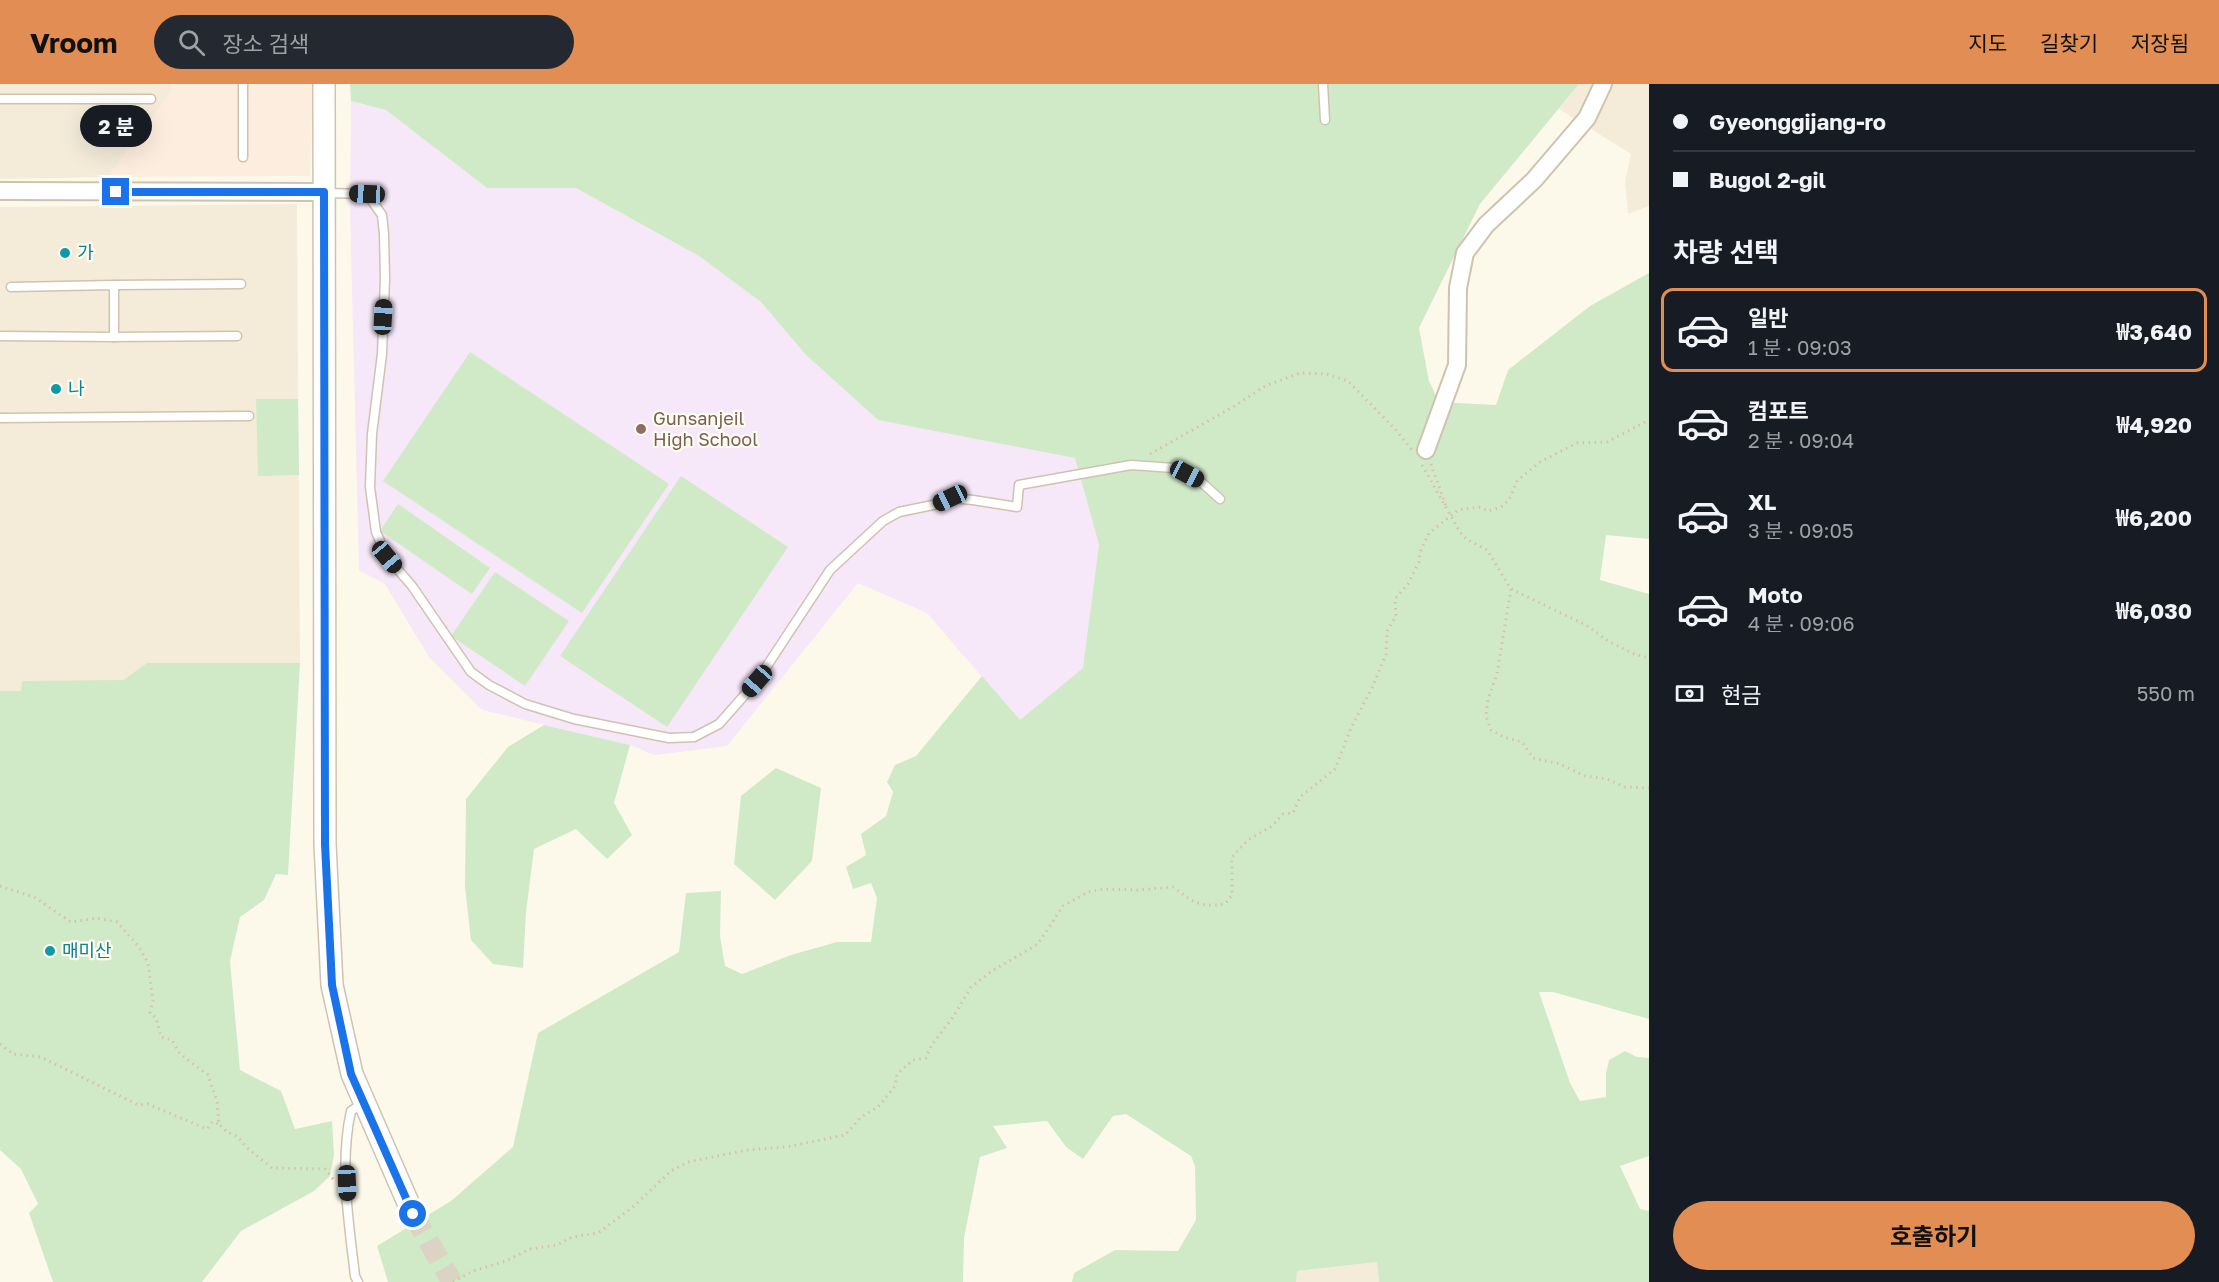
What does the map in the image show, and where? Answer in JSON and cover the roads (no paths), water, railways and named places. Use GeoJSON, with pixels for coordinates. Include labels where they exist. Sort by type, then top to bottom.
{"type":"FeatureCollection","features":[{"type":"Feature","properties":{"kind":"street"},"geometry":{"type":"LineString","coordinates":[[324,84],[325,844],[332,985],[351,1074],[413,1214]]}},
{"type":"Feature","properties":{"kind":"street"},"geometry":{"type":"LineString","coordinates":[[1420,455],[1457,365],[1458,288],[1465,252],[1486,225],[1534,180],[1587,118],[1603,84]]}},
{"type":"Feature","properties":{"kind":"street"},"geometry":{"type":"LineString","coordinates":[[0,191],[324,192]]}},
{"type":"Feature","properties":{"kind":"lane"},"geometry":{"type":"LineString","coordinates":[[243,84],[243,157]]}},
{"type":"Feature","properties":{"kind":"lane"},"geometry":{"type":"LineString","coordinates":[[1323,84],[1325,120]]}},
{"type":"Feature","properties":{"kind":"lane"},"geometry":{"type":"LineString","coordinates":[[0,99],[151,99]]}},
{"type":"Feature","properties":{"kind":"lane"},"geometry":{"type":"LineString","coordinates":[[324,192],[367,194],[382,214],[385,279],[382,354],[372,434],[370,487],[376,532],[387,557],[412,586],[471,672],[489,685],[525,704],[574,718],[669,738],[694,737],[719,724],[749,690],[830,570],[883,521],[899,512],[938,504],[950,498],[1017,507],[1019,485],[1131,465],[1174,468],[1200,481],[1220,499]]}},
{"type":"Feature","properties":{"kind":"lane"},"geometry":{"type":"LineString","coordinates":[[11,287],[241,284]]}},
{"type":"Feature","properties":{"kind":"lane"},"geometry":{"type":"LineString","coordinates":[[114,285],[114,337]]}},
{"type":"Feature","properties":{"kind":"lane"},"geometry":{"type":"LineString","coordinates":[[0,336],[237,336]]}},
{"type":"Feature","properties":{"kind":"lane"},"geometry":{"type":"LineString","coordinates":[[0,418],[249,416]]}},
{"type":"Feature","properties":{"kind":"lane"},"geometry":{"type":"LineString","coordinates":[[358,1282],[355,1276],[347,1197],[346,1131],[351,1111],[364,1102]]}},
{"type":"Feature","properties":{"kind":"tunnel"},"geometry":{"type":"LineString","coordinates":[[413,1214],[452,1282]]}},
{"type":"Feature","properties":{"kind":"place","name":"가"},"geometry":{"type":"Point","coordinates":[65,253]}},
{"type":"Feature","properties":{"kind":"place","name":"나"},"geometry":{"type":"Point","coordinates":[56,389]}},
{"type":"Feature","properties":{"kind":"place","name":"Gunsanjeil High School"},"geometry":{"type":"Point","coordinates":[641,429]}},
{"type":"Feature","properties":{"kind":"place","name":"매미산"},"geometry":{"type":"Point","coordinates":[50,951]}}]}
